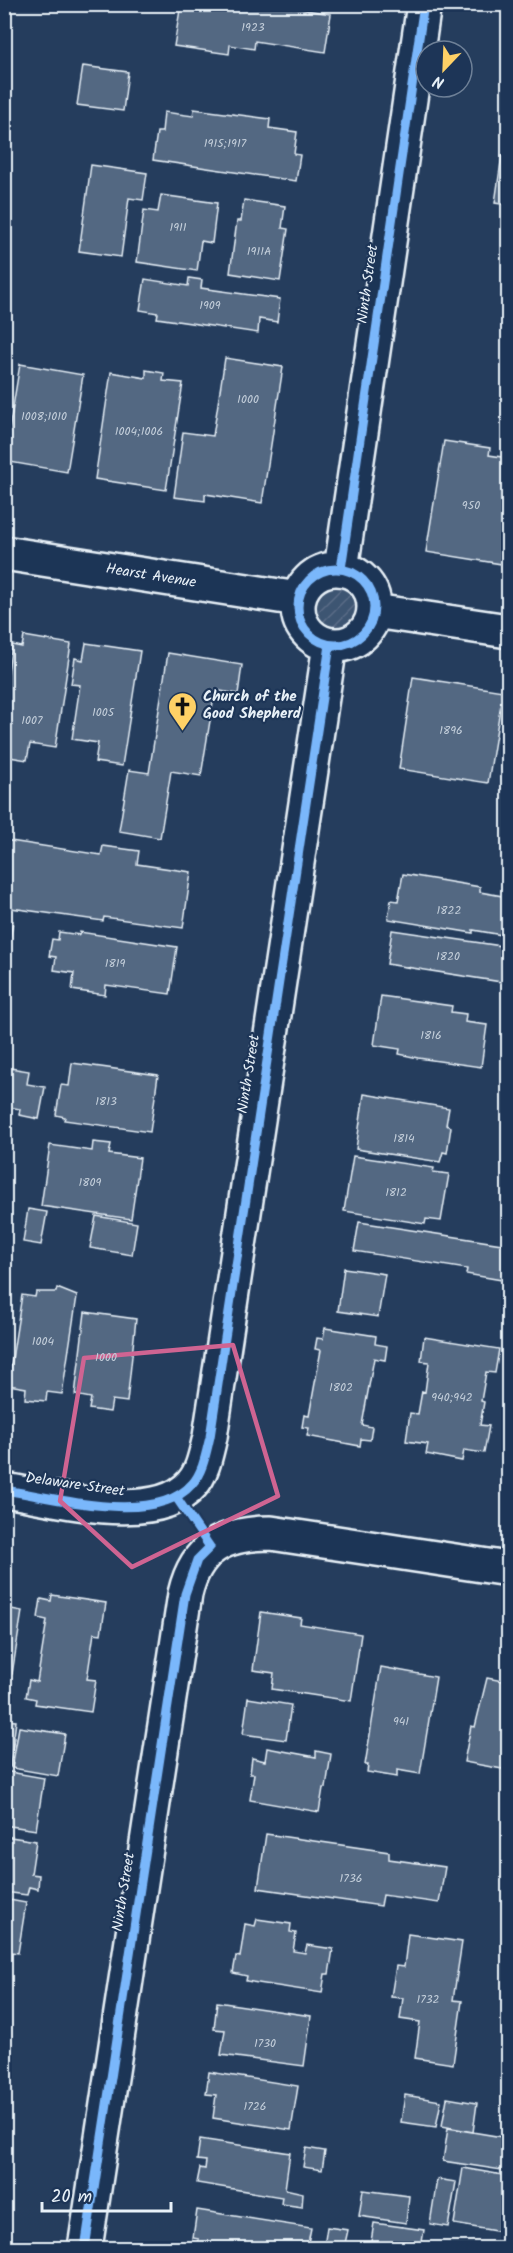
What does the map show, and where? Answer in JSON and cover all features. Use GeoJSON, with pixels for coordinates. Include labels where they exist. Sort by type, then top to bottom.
{"type":"FeatureCollection","features":[{"type":"Feature","properties":{"kind":"street","name":"Ninth Street"},"geometry":{"type":"LineString","coordinates":[[342,568],[424,4]]}},
{"type":"Feature","properties":{"kind":"street","name":"Hearst Avenue"},"geometry":{"type":"LineString","coordinates":[[4,553],[298,599]]}},
{"type":"Feature","properties":{"kind":"street"},"geometry":{"type":"LineString","coordinates":[[342,568],[362,579],[373,598],[374,610],[367,630],[359,637],[340,645],[330,645],[308,634],[301,624],[298,599],[306,582],[322,570],[342,568]]}},
{"type":"Feature","properties":{"kind":"street"},"geometry":{"type":"LineString","coordinates":[[374,610],[508,631]]}},
{"type":"Feature","properties":{"kind":"street","name":"Ninth Street"},"geometry":{"type":"LineString","coordinates":[[176,1497],[193,1484],[210,1437],[330,645]]}},
{"type":"Feature","properties":{"kind":"street","name":"Delaware Street"},"geometry":{"type":"LineString","coordinates":[[4,1490],[123,1508],[149,1506],[176,1497]]}},
{"type":"Feature","properties":{"kind":"street","name":"Ninth Street"},"geometry":{"type":"LineString","coordinates":[[85,2248],[185,1594],[197,1560],[210,1547],[248,1535],[272,1533],[508,1569]]}},
{"type":"Feature","properties":{"kind":"highlighted area"},"geometry":{"type":"Polygon","coordinates":[[[233,1345],[278,1496],[132,1567],[60,1501],[84,1358],[233,1345]]]}},
{"type":"Feature","properties":{"kind":"shaded area"},"geometry":{"type":"Polygon","coordinates":[[[331,580],[341,580],[351,584],[359,592],[363,607],[359,622],[351,630],[341,634],[331,634],[321,630],[313,622],[309,612],[309,602],[313,592],[321,584],[331,580]]]}},
{"type":"Feature","properties":{"kind":"building"},"geometry":{"type":"Polygon","coordinates":[[[181,4],[270,4],[331,14],[325,52],[255,41],[254,49],[230,45],[229,54],[174,46],[181,4]]]}},
{"type":"Feature","properties":{"kind":"building"},"geometry":{"type":"Polygon","coordinates":[[[83,66],[128,72],[123,111],[77,105],[83,66]]]}},
{"type":"Feature","properties":{"kind":"building"},"geometry":{"type":"Polygon","coordinates":[[[194,109],[270,119],[269,128],[297,132],[294,154],[300,155],[296,181],[153,160],[157,132],[162,132],[164,112],[193,116],[194,109]]]}},
{"type":"Feature","properties":{"kind":"building"},"geometry":{"type":"Polygon","coordinates":[[[502,155],[508,156],[508,205],[495,203],[502,155]]]}},
{"type":"Feature","properties":{"kind":"building"},"geometry":{"type":"Polygon","coordinates":[[[91,165],[147,173],[143,200],[129,198],[121,257],[79,251],[91,165]]]}},
{"type":"Feature","properties":{"kind":"building"},"geometry":{"type":"Polygon","coordinates":[[[161,195],[217,203],[212,243],[201,241],[197,271],[137,262],[144,210],[158,212],[161,195]]]}},
{"type":"Feature","properties":{"kind":"building"},"geometry":{"type":"Polygon","coordinates":[[[244,200],[285,206],[282,228],[288,229],[280,281],[230,273],[237,221],[241,221],[244,200]]]}},
{"type":"Feature","properties":{"kind":"building"},"geometry":{"type":"Polygon","coordinates":[[[189,278],[202,280],[201,288],[280,299],[277,322],[259,319],[258,333],[157,318],[158,313],[140,310],[145,279],[188,286],[189,278]]]}},
{"type":"Feature","properties":{"kind":"building"},"geometry":{"type":"Polygon","coordinates":[[[225,358],[283,367],[262,503],[205,494],[205,501],[174,497],[183,432],[213,436],[225,358]]]}},
{"type":"Feature","properties":{"kind":"building"},"geometry":{"type":"Polygon","coordinates":[[[20,364],[83,375],[67,472],[4,461],[20,364]]]}},
{"type":"Feature","properties":{"kind":"building"},"geometry":{"type":"Polygon","coordinates":[[[146,370],[164,373],[163,381],[183,383],[166,490],[95,479],[111,372],[146,378],[146,370]]]}},
{"type":"Feature","properties":{"kind":"building"},"geometry":{"type":"Polygon","coordinates":[[[444,441],[490,448],[489,455],[508,458],[508,565],[426,552],[444,441]]]}},
{"type":"Feature","properties":{"kind":"building"},"geometry":{"type":"Polygon","coordinates":[[[24,636],[71,644],[55,748],[30,744],[27,760],[4,756],[4,697],[12,645],[22,647],[24,636]]]}},
{"type":"Feature","properties":{"kind":"building"},"geometry":{"type":"Polygon","coordinates":[[[86,643],[140,651],[122,766],[95,762],[98,743],[72,739],[80,685],[71,684],[75,658],[83,660],[86,643]]]}},
{"type":"Feature","properties":{"kind":"building","name":"Church of the Good Shepherd"},"geometry":{"type":"Polygon","coordinates":[[[168,653],[242,665],[238,694],[215,690],[201,776],[171,771],[160,838],[119,831],[129,770],[149,773],[168,653]]]}},
{"type":"Feature","properties":{"kind":"building"},"geometry":{"type":"Polygon","coordinates":[[[413,677],[503,691],[488,783],[399,769],[413,677]]]}},
{"type":"Feature","properties":{"kind":"building"},"geometry":{"type":"Polygon","coordinates":[[[4,840],[101,855],[103,846],[139,851],[137,864],[191,872],[183,928],[104,917],[103,921],[4,907],[4,840]]]}},
{"type":"Feature","properties":{"kind":"building"},"geometry":{"type":"Polygon","coordinates":[[[403,874],[480,887],[480,892],[508,897],[508,936],[473,930],[473,933],[388,919],[391,900],[398,901],[403,874]]]}},
{"type":"Feature","properties":{"kind":"building"},"geometry":{"type":"Polygon","coordinates":[[[4,920],[13,921],[7,959],[4,959],[4,920]]]}},
{"type":"Feature","properties":{"kind":"building"},"geometry":{"type":"Polygon","coordinates":[[[392,930],[508,947],[508,983],[387,964],[392,930]]]}},
{"type":"Feature","properties":{"kind":"building"},"geometry":{"type":"Polygon","coordinates":[[[59,932],[80,935],[80,932],[177,947],[170,994],[106,985],[105,995],[72,990],[74,973],[54,970],[56,957],[49,956],[52,939],[58,940],[59,932]]]}},
{"type":"Feature","properties":{"kind":"building"},"geometry":{"type":"Polygon","coordinates":[[[381,996],[452,1006],[451,1012],[466,1014],[465,1022],[487,1025],[481,1067],[418,1058],[399,1054],[400,1049],[374,1045],[381,996]]]}},
{"type":"Feature","properties":{"kind":"building"},"geometry":{"type":"Polygon","coordinates":[[[72,1063],[158,1075],[150,1132],[64,1120],[65,1117],[56,1115],[61,1085],[69,1086],[72,1063]]]}},
{"type":"Feature","properties":{"kind":"building"},"geometry":{"type":"Polygon","coordinates":[[[4,1067],[29,1071],[27,1084],[45,1087],[39,1119],[19,1115],[20,1109],[4,1106],[4,1067]]]}},
{"type":"Feature","properties":{"kind":"building"},"geometry":{"type":"Polygon","coordinates":[[[364,1094],[449,1108],[446,1125],[451,1127],[447,1153],[443,1152],[440,1162],[356,1149],[364,1094]]]}},
{"type":"Feature","properties":{"kind":"building"},"geometry":{"type":"Polygon","coordinates":[[[93,1142],[111,1144],[109,1154],[140,1158],[131,1219],[41,1206],[50,1145],[92,1151],[93,1142]]]}},
{"type":"Feature","properties":{"kind":"building"},"geometry":{"type":"Polygon","coordinates":[[[353,1156],[434,1168],[433,1172],[449,1174],[441,1221],[426,1219],[425,1224],[344,1211],[353,1156]]]}},
{"type":"Feature","properties":{"kind":"building"},"geometry":{"type":"Polygon","coordinates":[[[28,1209],[47,1212],[41,1245],[23,1242],[28,1209]]]}},
{"type":"Feature","properties":{"kind":"building"},"geometry":{"type":"Polygon","coordinates":[[[96,1216],[137,1223],[132,1255],[90,1248],[96,1216]]]}},
{"type":"Feature","properties":{"kind":"building"},"geometry":{"type":"Polygon","coordinates":[[[359,1222],[508,1245],[508,1281],[466,1274],[467,1269],[354,1251],[359,1222]]]}},
{"type":"Feature","properties":{"kind":"building"},"geometry":{"type":"Polygon","coordinates":[[[344,1268],[385,1274],[378,1317],[338,1311],[344,1268]]]}},
{"type":"Feature","properties":{"kind":"building"},"geometry":{"type":"Polygon","coordinates":[[[57,1288],[77,1296],[62,1394],[47,1392],[46,1401],[25,1399],[26,1388],[8,1385],[22,1295],[35,1297],[36,1292],[56,1292],[57,1288]]]}},
{"type":"Feature","properties":{"kind":"building"},"geometry":{"type":"Polygon","coordinates":[[[85,1312],[136,1319],[127,1402],[112,1400],[110,1412],[89,1409],[91,1398],[75,1395],[85,1312]]]}},
{"type":"Feature","properties":{"kind":"building"},"geometry":{"type":"Polygon","coordinates":[[[325,1328],[376,1336],[375,1344],[387,1346],[385,1360],[374,1358],[362,1425],[372,1427],[370,1440],[361,1439],[360,1446],[307,1436],[309,1428],[302,1427],[304,1415],[309,1416],[321,1350],[315,1349],[317,1338],[323,1339],[325,1328]]]}},
{"type":"Feature","properties":{"kind":"building"},"geometry":{"type":"Polygon","coordinates":[[[424,1337],[499,1349],[495,1373],[486,1372],[481,1401],[484,1402],[480,1425],[489,1426],[484,1453],[464,1450],[462,1461],[426,1454],[428,1444],[406,1441],[410,1413],[418,1414],[422,1391],[425,1392],[429,1362],[421,1361],[424,1337]]]}},
{"type":"Feature","properties":{"kind":"building"},"geometry":{"type":"Polygon","coordinates":[[[52,1595],[106,1603],[101,1634],[94,1633],[87,1679],[96,1680],[91,1712],[35,1704],[36,1699],[26,1697],[29,1680],[37,1682],[47,1620],[38,1618],[41,1599],[51,1601],[52,1595]]]}},
{"type":"Feature","properties":{"kind":"building"},"geometry":{"type":"Polygon","coordinates":[[[4,1599],[7,1600],[6,1608],[22,1611],[12,1674],[4,1673],[4,1599]]]}},
{"type":"Feature","properties":{"kind":"building"},"geometry":{"type":"Polygon","coordinates":[[[261,1612],[301,1618],[300,1624],[361,1634],[351,1701],[272,1689],[274,1673],[253,1670],[261,1612]]]}},
{"type":"Feature","properties":{"kind":"building"},"geometry":{"type":"Polygon","coordinates":[[[381,1667],[436,1677],[420,1774],[397,1770],[397,1777],[367,1772],[368,1765],[365,1765],[381,1667]]]}},
{"type":"Feature","properties":{"kind":"building"},"geometry":{"type":"Polygon","coordinates":[[[487,1678],[508,1682],[508,1770],[464,1762],[471,1726],[475,1727],[487,1678]]]}},
{"type":"Feature","properties":{"kind":"building"},"geometry":{"type":"Polygon","coordinates":[[[248,1698],[291,1705],[286,1740],[243,1734],[248,1698]]]}},
{"type":"Feature","properties":{"kind":"building"},"geometry":{"type":"Polygon","coordinates":[[[4,1720],[16,1721],[10,1767],[4,1766],[4,1720]]]}},
{"type":"Feature","properties":{"kind":"building"},"geometry":{"type":"Polygon","coordinates":[[[19,1727],[65,1734],[58,1776],[12,1768],[19,1727]]]}},
{"type":"Feature","properties":{"kind":"building"},"geometry":{"type":"Polygon","coordinates":[[[267,1748],[316,1757],[316,1751],[331,1754],[326,1788],[323,1788],[319,1812],[250,1800],[254,1774],[250,1774],[252,1758],[265,1761],[267,1748]]]}},
{"type":"Feature","properties":{"kind":"building"},"geometry":{"type":"Polygon","coordinates":[[[4,1771],[44,1778],[36,1830],[4,1825],[4,1771]]]}},
{"type":"Feature","properties":{"kind":"building"},"geometry":{"type":"Polygon","coordinates":[[[266,1834],[389,1852],[389,1859],[445,1867],[439,1903],[383,1895],[381,1906],[258,1888],[266,1834]]]}},
{"type":"Feature","properties":{"kind":"building"},"geometry":{"type":"Polygon","coordinates":[[[4,1836],[36,1841],[31,1874],[39,1875],[38,1889],[29,1887],[27,1895],[4,1892],[4,1836]]]}},
{"type":"Feature","properties":{"kind":"building"},"geometry":{"type":"Polygon","coordinates":[[[4,1899],[26,1903],[18,1953],[4,1951],[4,1899]]]}},
{"type":"Feature","properties":{"kind":"building"},"geometry":{"type":"Polygon","coordinates":[[[257,1919],[291,1924],[290,1932],[296,1933],[293,1951],[305,1953],[307,1945],[333,1949],[329,1974],[325,1974],[322,1993],[246,1981],[247,1976],[233,1973],[236,1956],[240,1957],[245,1924],[255,1926],[257,1919]]]}},
{"type":"Feature","properties":{"kind":"building"},"geometry":{"type":"Polygon","coordinates":[[[408,1934],[462,1942],[453,2000],[462,2001],[453,2064],[415,2058],[420,2022],[400,2019],[403,1998],[391,1997],[396,1966],[404,1967],[408,1934]]]}},
{"type":"Feature","properties":{"kind":"building"},"geometry":{"type":"Polygon","coordinates":[[[217,2002],[311,2016],[304,2066],[221,2055],[225,2030],[214,2029],[217,2002]]]}},
{"type":"Feature","properties":{"kind":"building"},"geometry":{"type":"Polygon","coordinates":[[[209,2072],[298,2086],[291,2130],[213,2118],[216,2095],[206,2094],[209,2072]]]}},
{"type":"Feature","properties":{"kind":"building"},"geometry":{"type":"Polygon","coordinates":[[[405,2095],[441,2101],[436,2127],[401,2122],[405,2095]]]}},
{"type":"Feature","properties":{"kind":"building"},"geometry":{"type":"Polygon","coordinates":[[[447,2098],[477,2103],[473,2132],[442,2126],[447,2098]]]}},
{"type":"Feature","properties":{"kind":"building"},"geometry":{"type":"Polygon","coordinates":[[[448,2128],[508,2138],[508,2171],[443,2161],[448,2128]]]}},
{"type":"Feature","properties":{"kind":"building"},"geometry":{"type":"Polygon","coordinates":[[[200,2139],[290,2153],[285,2189],[303,2193],[302,2207],[281,2204],[282,2197],[197,2183],[200,2168],[205,2169],[206,2161],[197,2160],[200,2139]]]}},
{"type":"Feature","properties":{"kind":"building"},"geometry":{"type":"Polygon","coordinates":[[[306,2148],[325,2151],[322,2170],[303,2167],[306,2148]]]}},
{"type":"Feature","properties":{"kind":"building"},"geometry":{"type":"Polygon","coordinates":[[[463,2168],[508,2176],[508,2233],[454,2224],[463,2168]]]}},
{"type":"Feature","properties":{"kind":"building"},"geometry":{"type":"Polygon","coordinates":[[[437,2179],[456,2182],[448,2227],[430,2224],[437,2179]]]}},
{"type":"Feature","properties":{"kind":"building"},"geometry":{"type":"Polygon","coordinates":[[[363,2190],[409,2196],[406,2223],[359,2216],[363,2190]]]}},
{"type":"Feature","properties":{"kind":"building"},"geometry":{"type":"Polygon","coordinates":[[[197,2210],[311,2228],[307,2248],[197,2248],[199,2239],[193,2238],[197,2210]]]}},
{"type":"Feature","properties":{"kind":"building"},"geometry":{"type":"Polygon","coordinates":[[[374,2223],[424,2230],[421,2248],[370,2248],[374,2223]]]}},
{"type":"Feature","properties":{"kind":"building"},"geometry":{"type":"Polygon","coordinates":[[[327,2227],[348,2230],[344,2248],[324,2247],[327,2227]]]}},
{"type":"Feature","properties":{"kind":"cycle path"},"geometry":{"type":"LineString","coordinates":[[341,569],[424,4]]}},
{"type":"Feature","properties":{"kind":"cycle path"},"geometry":{"type":"LineString","coordinates":[[329,569],[343,569],[357,575],[368,586],[374,600],[374,607],[371,622],[363,634],[343,645],[329,645],[315,639],[304,628],[298,614],[298,600],[304,586],[315,575],[329,569]]}},
{"type":"Feature","properties":{"kind":"cycle path"},"geometry":{"type":"LineString","coordinates":[[4,1490],[76,1503],[129,1507],[154,1504],[175,1497],[192,1484],[201,1468],[210,1437],[330,645]]}},
{"type":"Feature","properties":{"kind":"cycle path"},"geometry":{"type":"LineString","coordinates":[[85,2248],[185,1594],[197,1560],[210,1547],[176,1497]]}},
{"type":"Feature","properties":{"kind":"place","name":"Church of the Good Shepherd"},"geometry":{"type":"Point","coordinates":[182,732]}}]}
